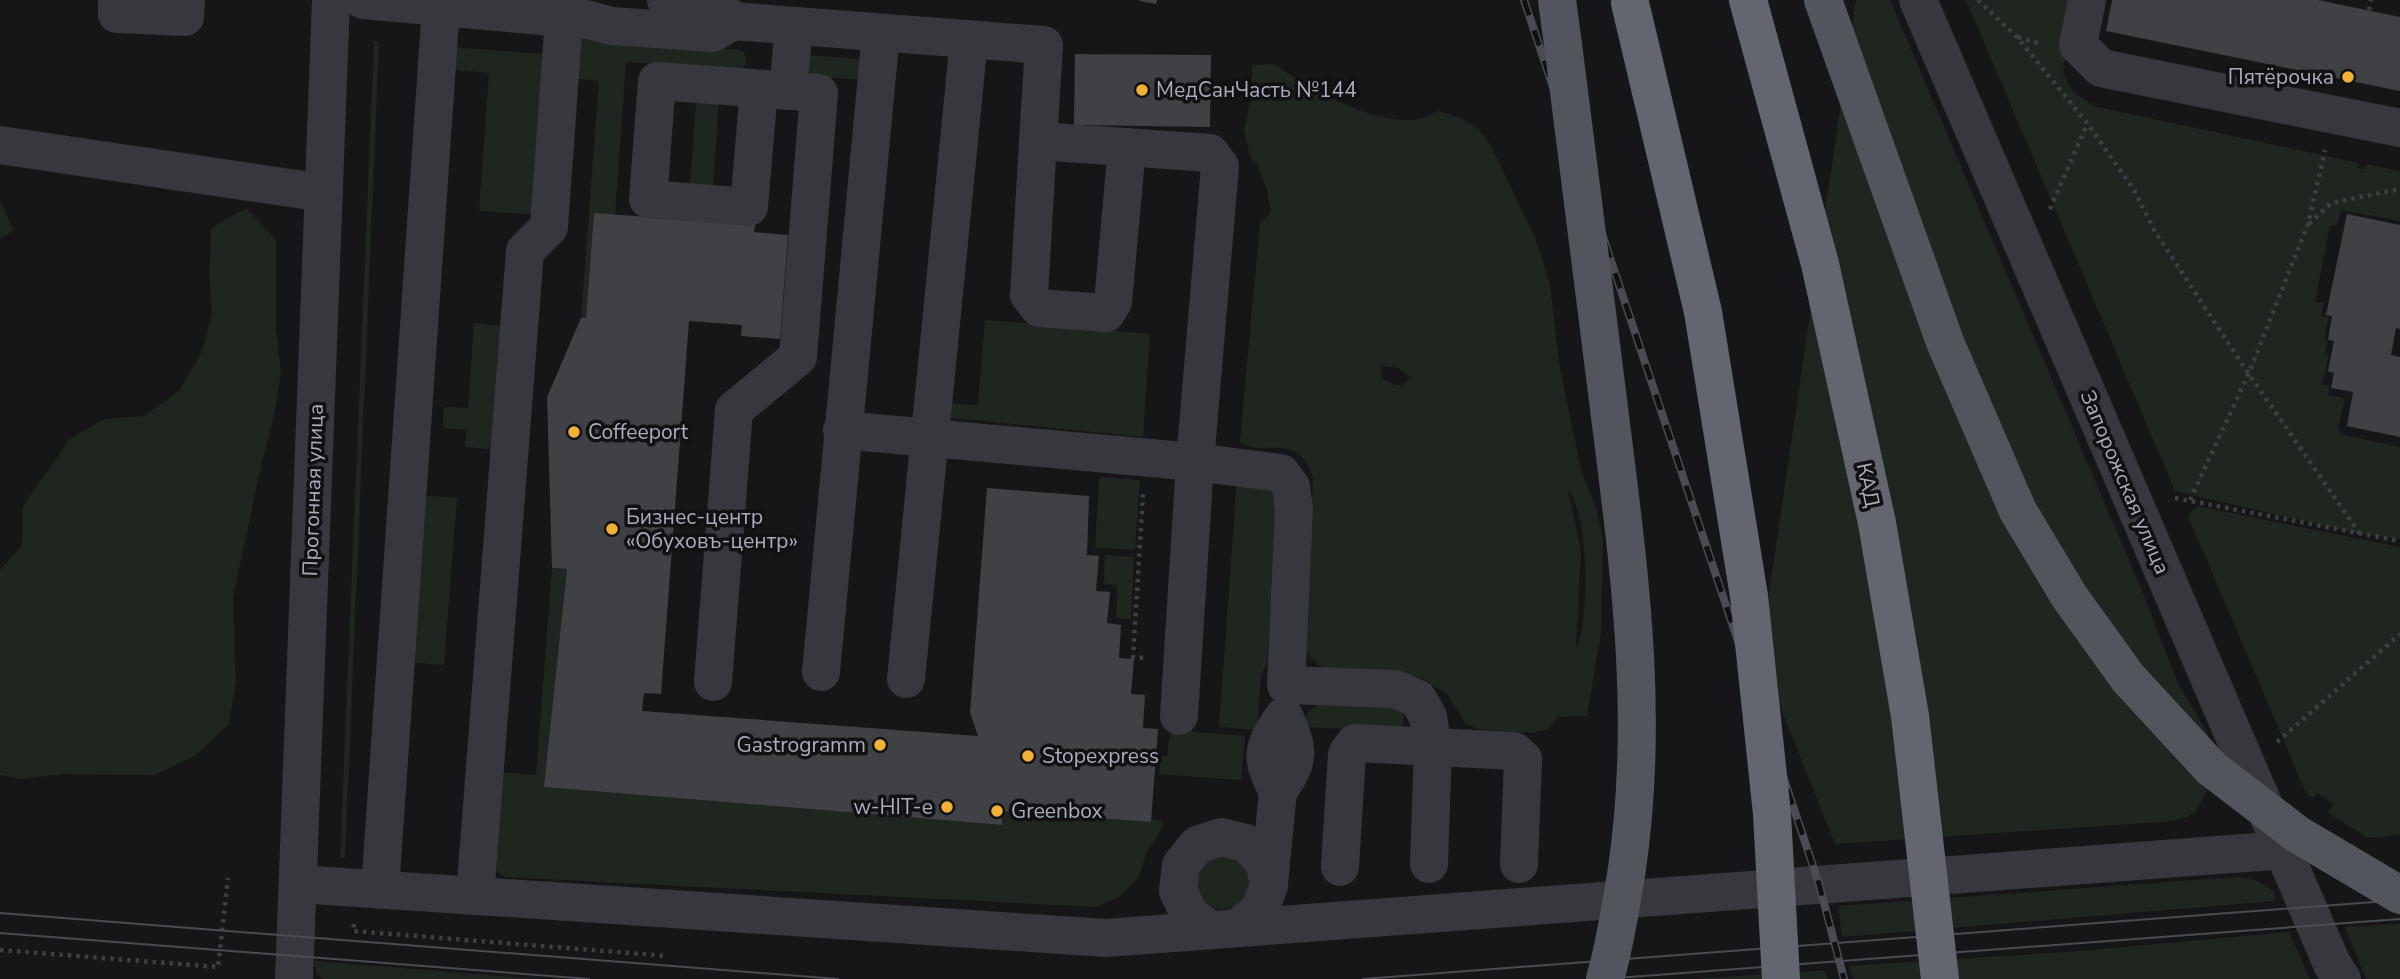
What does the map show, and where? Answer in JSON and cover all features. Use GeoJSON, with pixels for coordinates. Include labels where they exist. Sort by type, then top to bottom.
{"type":"FeatureCollection","features":[{"type":"Feature","properties":{"kind":"highway"},"geometry":{"type":"LineString","coordinates":[[1629,0],[1703,312],[1749,596],[1772,814],[1781,979]]}},
{"type":"Feature","properties":{"kind":"highway","name":"КАД"},"geometry":{"type":"LineString","coordinates":[[1748,0],[1820,264],[1877,523],[1910,716],[1940,979]]}},
{"type":"Feature","properties":{"kind":"main road"},"geometry":{"type":"LineString","coordinates":[[1557,0],[1630,573],[1637,674],[1637,770],[1630,846],[1618,922],[1605,979]]}},
{"type":"Feature","properties":{"kind":"main road"},"geometry":{"type":"LineString","coordinates":[[1823,0],[1945,342],[2018,511],[2069,596],[2128,678],[2211,768],[2297,834],[2400,895]]}},
{"type":"Feature","properties":{"kind":"street"},"geometry":{"type":"LineString","coordinates":[[117,0],[117,14],[185,17],[186,0]]}},
{"type":"Feature","properties":{"kind":"street","name":"Прогонная улица"},"geometry":{"type":"LineString","coordinates":[[294,979],[331,0]]}},
{"type":"Feature","properties":{"kind":"street"},"geometry":{"type":"LineString","coordinates":[[363,0],[441,7],[583,12],[612,26],[713,33],[733,21],[1044,45],[1029,295],[1039,308],[1105,313],[1113,302],[1126,148]]}},
{"type":"Feature","properties":{"kind":"street"},"geometry":{"type":"LineString","coordinates":[[666,0],[715,4],[733,21]]}},
{"type":"Feature","properties":{"kind":"street","name":"Запорожская улица"},"geometry":{"type":"LineString","coordinates":[[1918,0],[2336,974]]}},
{"type":"Feature","properties":{"kind":"street"},"geometry":{"type":"LineString","coordinates":[[2087,0],[2078,45],[2101,68],[2400,128]]}},
{"type":"Feature","properties":{"kind":"street"},"geometry":{"type":"LineString","coordinates":[[367,889],[441,7]]}},
{"type":"Feature","properties":{"kind":"street"},"geometry":{"type":"LineString","coordinates":[[475,897],[525,251],[549,227],[583,12]]}},
{"type":"Feature","properties":{"kind":"street"},"geometry":{"type":"LineString","coordinates":[[713,682],[734,410],[798,357],[819,93],[773,90],[794,26]]}},
{"type":"Feature","properties":{"kind":"street"},"geometry":{"type":"LineString","coordinates":[[821,672],[881,33]]}},
{"type":"Feature","properties":{"kind":"street"},"geometry":{"type":"LineString","coordinates":[[906,679],[969,39]]}},
{"type":"Feature","properties":{"kind":"street"},"geometry":{"type":"LineString","coordinates":[[1038,141],[1210,153],[1220,166],[1195,462],[1179,716]]}},
{"type":"Feature","properties":{"kind":"street"},"geometry":{"type":"LineString","coordinates":[[0,145],[324,193]]}},
{"type":"Feature","properties":{"kind":"street"},"geometry":{"type":"LineString","coordinates":[[842,430],[1281,472],[1291,487],[1294,508],[1285,701],[1295,742],[1295,758],[1293,771],[1278,791],[1269,886],[1259,911],[1224,929]]}},
{"type":"Feature","properties":{"kind":"street"},"geometry":{"type":"LineString","coordinates":[[1285,701],[1395,689],[1418,699],[1428,717],[1433,747],[1429,864]]}},
{"type":"Feature","properties":{"kind":"street"},"geometry":{"type":"LineString","coordinates":[[1340,867],[1347,754],[1355,743],[1514,751],[1523,759],[1519,864]]}},
{"type":"Feature","properties":{"kind":"street"},"geometry":{"type":"LineString","coordinates":[[1146,935],[1160,922],[1178,891],[1181,865],[1197,845],[1221,837],[1246,843],[1264,861],[1269,886],[1292,913],[1315,922]]}},
{"type":"Feature","properties":{"kind":"street"},"geometry":{"type":"LineString","coordinates":[[298,884],[1107,938],[2284,850]]}},
{"type":"Feature","properties":{"kind":"street"},"geometry":{"type":"LineString","coordinates":[[1178,891],[1189,914],[1224,929]]}},
{"type":"Feature","properties":{"kind":"path"},"geometry":{"type":"LineString","coordinates":[[1978,0],[2017,37],[2087,123],[2134,190],[2154,230],[2360,534]]}},
{"type":"Feature","properties":{"kind":"path"},"geometry":{"type":"LineString","coordinates":[[2369,10],[2371,0]]}},
{"type":"Feature","properties":{"kind":"path"},"geometry":{"type":"LineString","coordinates":[[2190,500],[2249,373],[2308,224],[2332,115]]}},
{"type":"Feature","properties":{"kind":"path"},"geometry":{"type":"LineString","coordinates":[[2047,215],[2087,123]]}},
{"type":"Feature","properties":{"kind":"path"},"geometry":{"type":"LineString","coordinates":[[2308,224],[2331,203],[2400,189]]}},
{"type":"Feature","properties":{"kind":"path"},"geometry":{"type":"LineString","coordinates":[[1144,489],[1133,657],[1154,659]]}},
{"type":"Feature","properties":{"kind":"path"},"geometry":{"type":"LineString","coordinates":[[2167,496],[2400,541]]}},
{"type":"Feature","properties":{"kind":"path"},"geometry":{"type":"LineString","coordinates":[[2274,745],[2400,634]]}},
{"type":"Feature","properties":{"kind":"path"},"geometry":{"type":"LineString","coordinates":[[0,950],[218,967],[228,878]]}},
{"type":"Feature","properties":{"kind":"path"},"geometry":{"type":"LineString","coordinates":[[367,889],[353,931],[667,956]]}},
{"type":"Feature","properties":{"kind":"shaded area"},"geometry":{"type":"Polygon","coordinates":[[[1856,0],[1890,0],[2141,588],[2178,683],[2224,762],[2194,814],[2175,821],[1835,844],[1764,666],[1769,594],[1856,0]]]}},
{"type":"Feature","properties":{"kind":"shaded area"},"geometry":{"type":"Polygon","coordinates":[[[1966,0],[2072,0],[2063,74],[2072,90],[2093,106],[2359,163],[2358,168],[2364,169],[2366,164],[2400,171],[2400,221],[2341,210],[2337,226],[2330,225],[2315,302],[2324,303],[2321,316],[2328,318],[2324,340],[2328,342],[2325,353],[2329,354],[2322,385],[2329,386],[2328,395],[2345,398],[2338,429],[2344,435],[2400,447],[2400,539],[2360,534],[2175,491],[1966,0]]]}},
{"type":"Feature","properties":{"kind":"shaded area"},"geometry":{"type":"Polygon","coordinates":[[[571,37],[741,50],[746,60],[740,70],[626,62],[615,215],[594,214],[586,318],[581,318],[599,81],[568,78],[571,37]]]}},
{"type":"Feature","properties":{"kind":"shaded area"},"geometry":{"type":"Polygon","coordinates":[[[374,41],[379,42],[345,858],[340,858],[374,41]]]}},
{"type":"Feature","properties":{"kind":"shaded area"},"geometry":{"type":"Polygon","coordinates":[[[450,47],[556,55],[538,215],[479,211],[489,73],[449,69],[450,47]]]}},
{"type":"Feature","properties":{"kind":"shaded area"},"geometry":{"type":"Polygon","coordinates":[[[810,55],[868,60],[866,80],[808,76],[810,55]]]}},
{"type":"Feature","properties":{"kind":"shaded area"},"geometry":{"type":"Polygon","coordinates":[[[1274,64],[1343,103],[1384,117],[1419,119],[1439,111],[1460,118],[1479,129],[1491,146],[1535,237],[1550,284],[1559,362],[1581,470],[1596,508],[1603,539],[1601,633],[1587,716],[1558,717],[1548,729],[1534,733],[1477,729],[1466,724],[1447,694],[1423,679],[1398,672],[1325,668],[1318,665],[1306,652],[1313,478],[1298,454],[1288,449],[1248,446],[1240,441],[1260,223],[1271,213],[1267,190],[1258,166],[1250,156],[1244,131],[1251,97],[1252,65],[1274,64]],[[1382,366],[1380,377],[1393,384],[1402,386],[1410,377],[1398,368],[1382,366]],[[1568,491],[1581,550],[1576,648],[1584,617],[1585,568],[1580,520],[1575,502],[1568,491]]]}},
{"type":"Feature","properties":{"kind":"shaded area"},"geometry":{"type":"Polygon","coordinates":[[[696,101],[719,102],[713,187],[690,185],[696,101]]]}},
{"type":"Feature","properties":{"kind":"shaded area"},"geometry":{"type":"Polygon","coordinates":[[[0,201],[14,230],[0,239],[0,201]]]}},
{"type":"Feature","properties":{"kind":"shaded area"},"geometry":{"type":"Polygon","coordinates":[[[246,208],[276,240],[276,328],[281,373],[233,597],[236,681],[229,724],[195,756],[154,775],[63,774],[21,779],[0,775],[0,570],[22,545],[23,506],[70,439],[104,419],[144,416],[179,391],[201,354],[212,314],[209,274],[211,228],[246,208]]]}},
{"type":"Feature","properties":{"kind":"shaded area"},"geometry":{"type":"Polygon","coordinates":[[[985,320],[1150,334],[1143,437],[944,417],[945,403],[978,405],[985,320]]]}},
{"type":"Feature","properties":{"kind":"shaded area"},"geometry":{"type":"Polygon","coordinates":[[[474,323],[502,326],[492,449],[465,447],[466,430],[443,428],[444,407],[468,408],[474,323]]]}},
{"type":"Feature","properties":{"kind":"shaded area"},"geometry":{"type":"Polygon","coordinates":[[[1099,477],[1140,480],[1135,550],[1095,548],[1099,477]]]}},
{"type":"Feature","properties":{"kind":"shaded area"},"geometry":{"type":"Polygon","coordinates":[[[1237,479],[1268,489],[1278,507],[1267,663],[1261,676],[1257,730],[1219,727],[1237,479]]]}},
{"type":"Feature","properties":{"kind":"shaded area"},"geometry":{"type":"Polygon","coordinates":[[[417,495],[457,498],[444,665],[405,662],[417,495]]]}},
{"type":"Feature","properties":{"kind":"shaded area"},"geometry":{"type":"Polygon","coordinates":[[[2197,506],[2400,547],[2400,835],[2368,838],[2328,813],[2333,803],[2317,793],[2313,798],[2306,793],[2188,516],[2197,506]]]}},
{"type":"Feature","properties":{"kind":"shaded area"},"geometry":{"type":"Polygon","coordinates":[[[1105,555],[1134,557],[1131,619],[1116,618],[1117,585],[1104,584],[1105,555]]]}},
{"type":"Feature","properties":{"kind":"shaded area"},"geometry":{"type":"Polygon","coordinates":[[[552,568],[567,569],[545,787],[1001,825],[1002,811],[1163,821],[1161,830],[1147,852],[1139,877],[1120,896],[1097,907],[505,877],[494,869],[501,772],[536,775],[552,568]]]}},
{"type":"Feature","properties":{"kind":"shaded area"},"geometry":{"type":"Polygon","coordinates":[[[1317,705],[1396,706],[1404,713],[1403,725],[1393,731],[1303,727],[1307,713],[1317,705]]]}},
{"type":"Feature","properties":{"kind":"shaded area"},"geometry":{"type":"Polygon","coordinates":[[[1170,730],[1245,736],[1241,780],[1159,774],[1161,756],[1167,756],[1170,730]]]}},
{"type":"Feature","properties":{"kind":"shaded area"},"geometry":{"type":"Polygon","coordinates":[[[1228,855],[1238,859],[1246,867],[1250,882],[1246,897],[1238,905],[1218,909],[1208,905],[1200,897],[1196,877],[1200,867],[1208,859],[1228,855]]]}},
{"type":"Feature","properties":{"kind":"shaded area"},"geometry":{"type":"Polygon","coordinates":[[[2236,877],[2254,880],[2273,890],[2276,901],[1842,937],[1838,906],[2236,877]]]}},
{"type":"Feature","properties":{"kind":"shaded area"},"geometry":{"type":"Polygon","coordinates":[[[2400,924],[2400,979],[2366,979],[2345,927],[2400,924]]]}},
{"type":"Feature","properties":{"kind":"shaded area"},"geometry":{"type":"Polygon","coordinates":[[[2289,932],[2310,979],[1853,979],[1849,966],[2080,951],[2289,932]]]}},
{"type":"Feature","properties":{"kind":"shaded area"},"geometry":{"type":"Polygon","coordinates":[[[314,961],[538,979],[324,979],[317,974],[314,961]]]}},
{"type":"Feature","properties":{"kind":"shaded area"},"geometry":{"type":"Polygon","coordinates":[[[1824,970],[1828,979],[1696,979],[1824,970]]]}},
{"type":"Feature","properties":{"kind":"building"},"geometry":{"type":"Polygon","coordinates":[[[1139,0],[1157,0],[1156,4],[1139,0]]]}},
{"type":"Feature","properties":{"kind":"building"},"geometry":{"type":"Polygon","coordinates":[[[2112,0],[2318,0],[2400,17],[2400,91],[2106,31],[2112,0]]]}},
{"type":"Feature","properties":{"kind":"building","name":"МедСанЧасть №144"},"geometry":{"type":"Polygon","coordinates":[[[1075,54],[1211,55],[1210,127],[1074,125],[1075,54]]]}},
{"type":"Feature","properties":{"kind":"building","name":"Бизнес-центр «Обуховъ-центр»"},"geometry":{"type":"Polygon","coordinates":[[[594,213],[755,225],[754,232],[788,235],[780,339],[741,336],[742,325],[689,321],[661,694],[644,693],[642,711],[978,736],[970,713],[987,488],[1089,496],[1087,555],[1099,556],[1096,591],[1110,592],[1107,623],[1121,625],[1119,658],[1134,659],[1131,694],[1145,695],[1143,728],[1158,729],[1151,822],[1002,811],[1002,825],[544,787],[567,569],[552,568],[547,397],[581,318],[586,318],[594,213]]]}},
{"type":"Feature","properties":{"kind":"building"},"geometry":{"type":"Polygon","coordinates":[[[2347,214],[2400,225],[2400,329],[2396,328],[2391,355],[2400,357],[2400,437],[2347,426],[2353,392],[2331,388],[2334,373],[2328,371],[2334,341],[2328,340],[2332,316],[2326,315],[2347,214]]]}},
{"type":"Feature","properties":{"kind":"tram line"},"geometry":{"type":"LineString","coordinates":[[1363,979],[2400,900]]}},
{"type":"Feature","properties":{"kind":"tram line"},"geometry":{"type":"LineString","coordinates":[[0,913],[838,979]]}},
{"type":"Feature","properties":{"kind":"tram line"},"geometry":{"type":"LineString","coordinates":[[1603,979],[2400,919]]}},
{"type":"Feature","properties":{"kind":"tram line"},"geometry":{"type":"LineString","coordinates":[[0,933],[589,979]]}},
{"type":"Feature","properties":{"kind":"railway"},"geometry":{"type":"LineString","coordinates":[[1524,0],[1819,884],[1844,979]]}},
{"type":"Feature","properties":{"kind":"place","name":"Пятёрочка"},"geometry":{"type":"Point","coordinates":[2348,77]}},
{"type":"Feature","properties":{"kind":"place","name":"МедСанЧасть №144"},"geometry":{"type":"Point","coordinates":[1142,90]}},
{"type":"Feature","properties":{"kind":"place","name":"Coffeeport"},"geometry":{"type":"Point","coordinates":[574,432]}},
{"type":"Feature","properties":{"kind":"place","name":"Бизнес-центр «Обуховъ-центр»"},"geometry":{"type":"Point","coordinates":[612,529]}},
{"type":"Feature","properties":{"kind":"place","name":"Gastrogramm"},"geometry":{"type":"Point","coordinates":[880,745]}},
{"type":"Feature","properties":{"kind":"place","name":"Stopexpress"},"geometry":{"type":"Point","coordinates":[1028,756]}},
{"type":"Feature","properties":{"kind":"place","name":"w-HIT-e"},"geometry":{"type":"Point","coordinates":[947,807]}},
{"type":"Feature","properties":{"kind":"place","name":"Greenbox"},"geometry":{"type":"Point","coordinates":[997,811]}}]}
